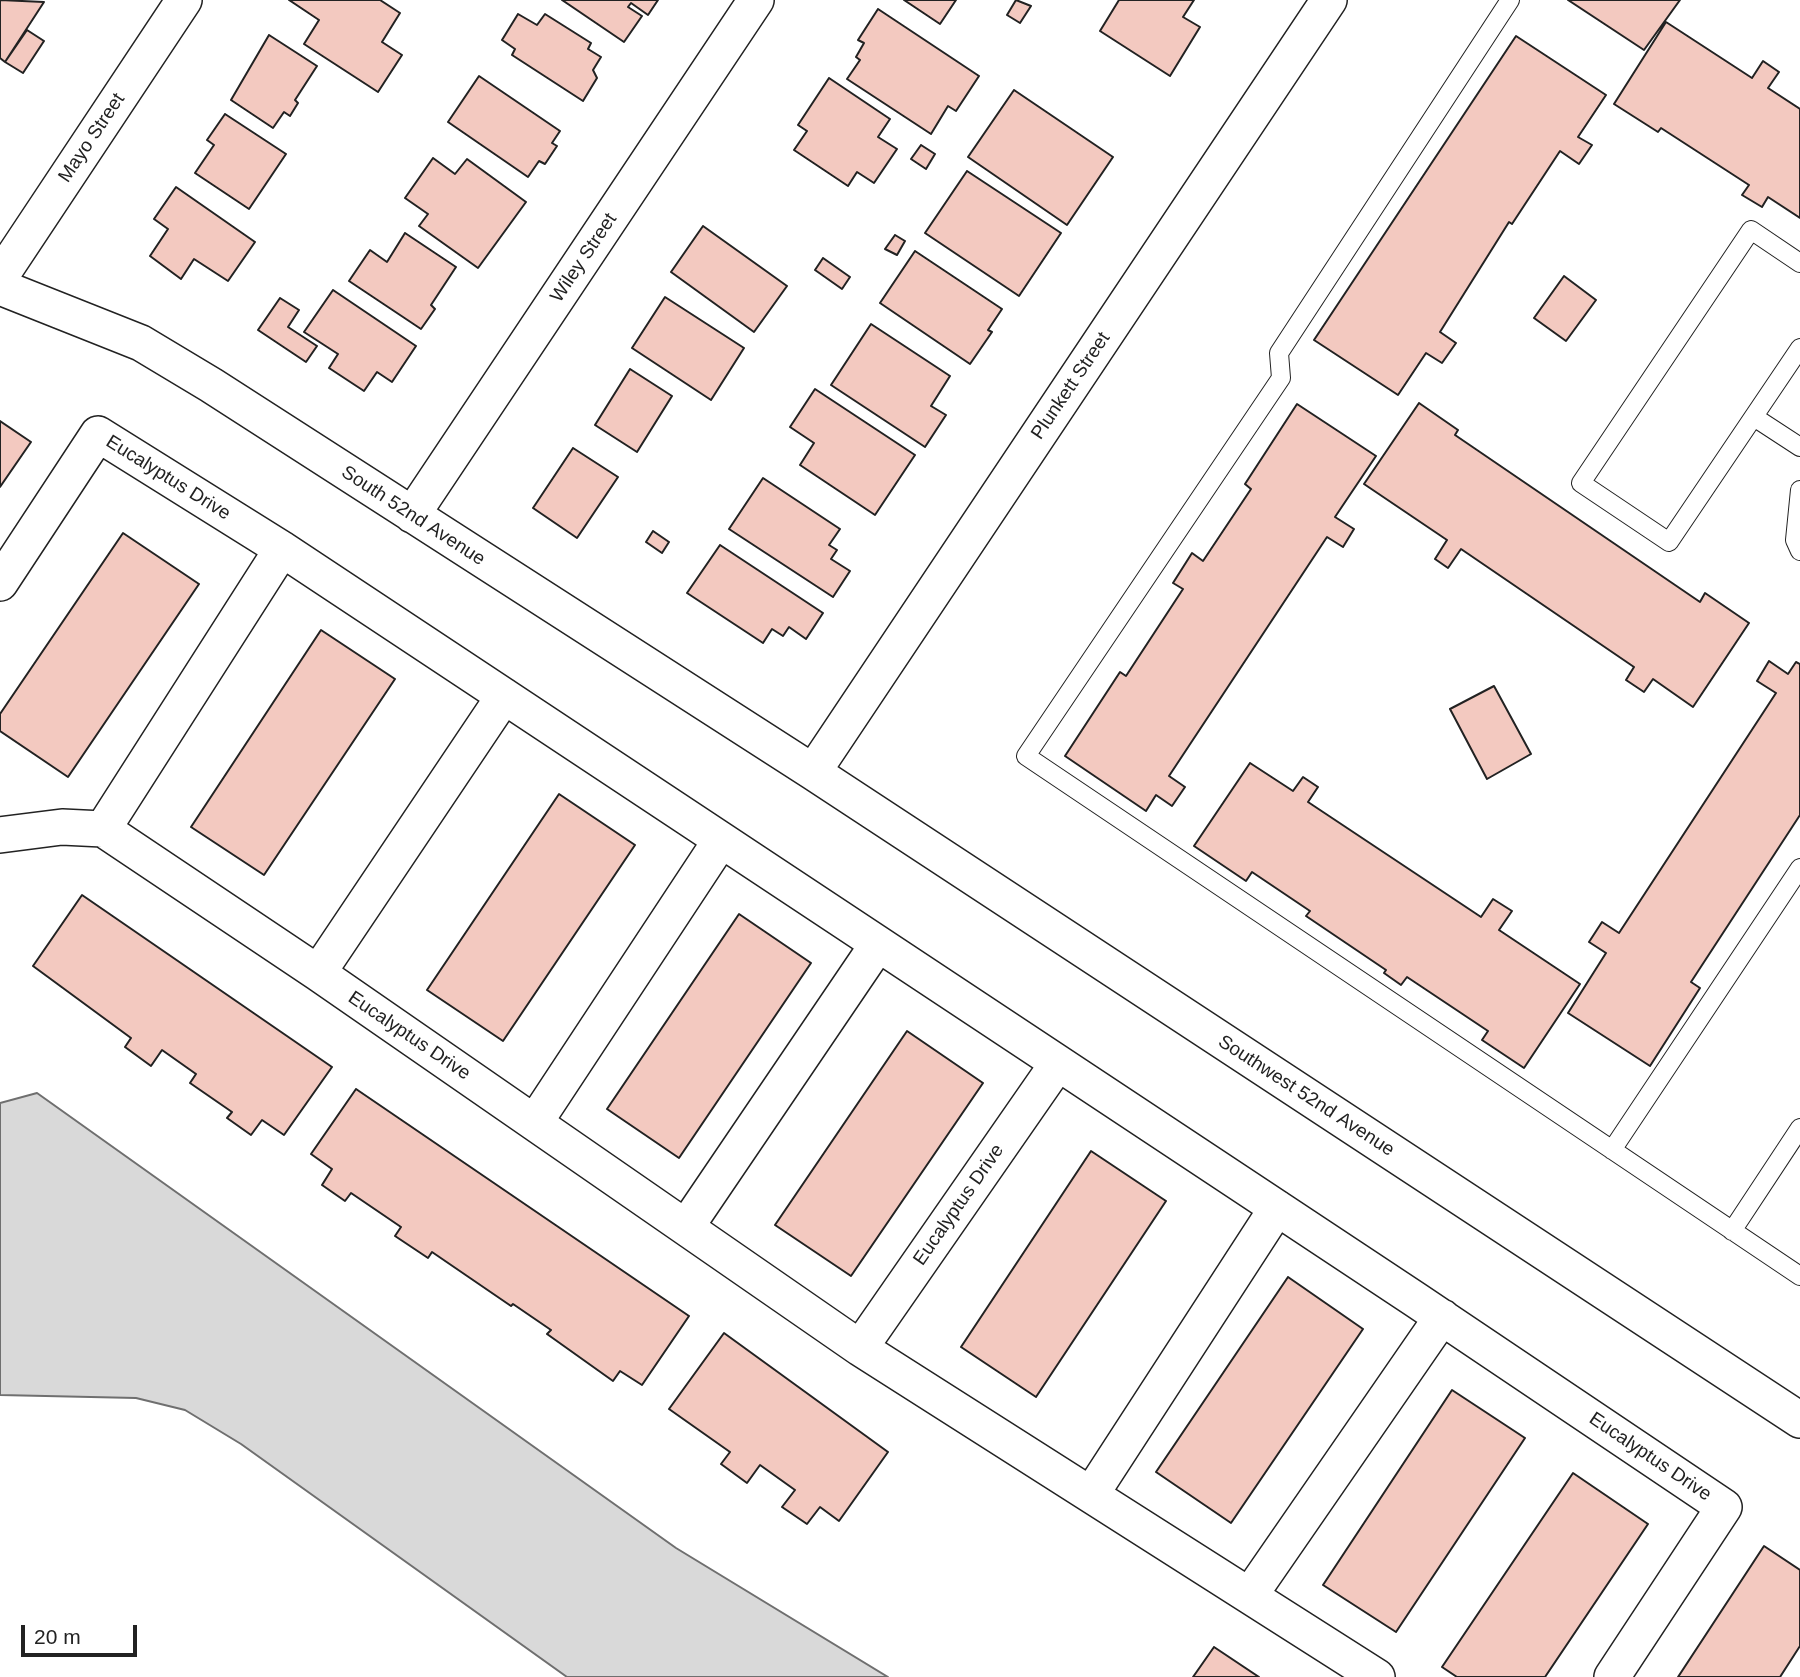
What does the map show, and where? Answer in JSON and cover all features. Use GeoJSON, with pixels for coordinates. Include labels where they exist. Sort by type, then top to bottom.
{"type":"FeatureCollection","features":[{"type":"Feature","properties":{"kind":"street","name":"Mayo Street"},"geometry":{"type":"LineString","coordinates":[[0,276],[184,0]]}},
{"type":"Feature","properties":{"kind":"street","name":"Wiley Street"},"geometry":{"type":"LineString","coordinates":[[412,515],[756,0]]}},
{"type":"Feature","properties":{"kind":"street","name":"Plunkett Street"},"geometry":{"type":"LineString","coordinates":[[813,772],[1329,0]]}},
{"type":"Feature","properties":{"kind":"street","name":"South 52nd Avenue"},"geometry":{"type":"LineString","coordinates":[[0,287],[141,343],[813,772]]}},
{"type":"Feature","properties":{"kind":"street","name":"Eucalyptus Drive"},"geometry":{"type":"LineString","coordinates":[[0,583],[98,434],[282,549],[1442,1317],[1724,1507],[1612,1677]]}},
{"type":"Feature","properties":{"kind":"street"},"geometry":{"type":"LineString","coordinates":[[0,835],[62,827],[103,829],[282,549]]}},
{"type":"Feature","properties":{"kind":"street"},"geometry":{"type":"LineString","coordinates":[[318,973],[504,696]]}},
{"type":"Feature","properties":{"kind":"street","name":"Southwest 52nd Avenue"},"geometry":{"type":"LineString","coordinates":[[813,772],[1800,1419]]}},
{"type":"Feature","properties":{"kind":"street","name":"Eucalyptus Drive"},"geometry":{"type":"LineString","coordinates":[[103,829],[318,973],[860,1348],[1092,1493],[1377,1677]]}},
{"type":"Feature","properties":{"kind":"street"},"geometry":{"type":"LineString","coordinates":[[535,1122],[721,840]]}},
{"type":"Feature","properties":{"kind":"street"},"geometry":{"type":"LineString","coordinates":[[686,1227],[878,944]]}},
{"type":"Feature","properties":{"kind":"street","name":"Eucalyptus Drive"},"geometry":{"type":"LineString","coordinates":[[860,1348],[1058,1063]]}},
{"type":"Feature","properties":{"kind":"street"},"geometry":{"type":"LineString","coordinates":[[1092,1493],[1277,1208]]}},
{"type":"Feature","properties":{"kind":"street"},"geometry":{"type":"LineString","coordinates":[[1250,1595],[1442,1317]]}},
{"type":"Feature","properties":{"kind":"lane"},"geometry":{"type":"LineString","coordinates":[[1510,0],[1279,353],[1281,378],[1026,756],[1800,1276]]}},
{"type":"Feature","properties":{"kind":"lane"},"geometry":{"type":"LineString","coordinates":[[1800,263],[1751,230],[1581,483],[1669,542],[1800,348]]}},
{"type":"Feature","properties":{"kind":"lane"},"geometry":{"type":"LineString","coordinates":[[1754,417],[1800,447]]}},
{"type":"Feature","properties":{"kind":"lane"},"geometry":{"type":"LineString","coordinates":[[1800,490],[1795,540],[1800,551]]}},
{"type":"Feature","properties":{"kind":"lane"},"geometry":{"type":"LineString","coordinates":[[1612,1150],[1800,868]]}},
{"type":"Feature","properties":{"kind":"lane"},"geometry":{"type":"LineString","coordinates":[[1732,1231],[1800,1128]]}},
{"type":"Feature","properties":{"kind":"shaded area"},"geometry":{"type":"Polygon","coordinates":[[[37,1093],[676,1548],[888,1677],[567,1677],[241,1444],[185,1410],[136,1398],[0,1395],[0,1103],[37,1093]]]}},
{"type":"Feature","properties":{"kind":"building"},"geometry":{"type":"Polygon","coordinates":[[[0,0],[44,2],[5,62],[0,58],[0,0]]]}},
{"type":"Feature","properties":{"kind":"building"},"geometry":{"type":"Polygon","coordinates":[[[289,0],[380,0],[400,13],[382,42],[402,55],[378,92],[304,44],[319,20],[289,0]]]}},
{"type":"Feature","properties":{"kind":"building"},"geometry":{"type":"Polygon","coordinates":[[[562,0],[658,0],[648,15],[631,3],[628,7],[642,16],[624,42],[562,0]]]}},
{"type":"Feature","properties":{"kind":"building"},"geometry":{"type":"Polygon","coordinates":[[[904,0],[956,0],[940,24],[904,0]]]}},
{"type":"Feature","properties":{"kind":"building"},"geometry":{"type":"Polygon","coordinates":[[[1016,0],[1031,6],[1020,23],[1007,15],[1016,0]]]}},
{"type":"Feature","properties":{"kind":"building"},"geometry":{"type":"Polygon","coordinates":[[[1119,0],[1194,0],[1183,17],[1200,27],[1170,76],[1100,31],[1119,0]]]}},
{"type":"Feature","properties":{"kind":"building"},"geometry":{"type":"Polygon","coordinates":[[[1568,0],[1680,0],[1644,50],[1568,0]]]}},
{"type":"Feature","properties":{"kind":"building"},"geometry":{"type":"Polygon","coordinates":[[[878,9],[979,76],[956,111],[948,106],[931,134],[847,79],[860,60],[856,57],[864,43],[858,40],[878,9]]]}},
{"type":"Feature","properties":{"kind":"building"},"geometry":{"type":"Polygon","coordinates":[[[518,14],[537,25],[545,14],[591,43],[588,49],[601,57],[593,70],[597,78],[583,101],[512,55],[515,49],[502,40],[518,14]]]}},
{"type":"Feature","properties":{"kind":"building"},"geometry":{"type":"Polygon","coordinates":[[[1666,22],[1752,78],[1763,61],[1779,72],[1768,88],[1800,109],[1800,218],[1768,197],[1762,207],[1742,195],[1749,185],[1661,128],[1658,132],[1614,104],[1666,22]]]}},
{"type":"Feature","properties":{"kind":"building"},"geometry":{"type":"Polygon","coordinates":[[[27,30],[44,41],[23,73],[5,62],[27,30]]]}},
{"type":"Feature","properties":{"kind":"building"},"geometry":{"type":"Polygon","coordinates":[[[269,35],[317,66],[295,100],[298,103],[290,116],[284,112],[273,128],[231,100],[269,35]]]}},
{"type":"Feature","properties":{"kind":"building"},"geometry":{"type":"Polygon","coordinates":[[[1516,36],[1606,95],[1578,137],[1592,145],[1579,164],[1560,151],[1512,224],[1509,222],[1440,332],[1456,343],[1442,363],[1426,353],[1398,395],[1314,340],[1516,36]]]}},
{"type":"Feature","properties":{"kind":"building"},"geometry":{"type":"Polygon","coordinates":[[[479,76],[560,131],[552,143],[557,146],[545,164],[539,161],[528,177],[448,122],[479,76]]]}},
{"type":"Feature","properties":{"kind":"building"},"geometry":{"type":"Polygon","coordinates":[[[829,78],[890,119],[878,137],[897,149],[874,183],[857,172],[848,186],[794,150],[807,131],[798,125],[829,78]]]}},
{"type":"Feature","properties":{"kind":"building"},"geometry":{"type":"Polygon","coordinates":[[[1014,90],[1113,157],[1067,225],[968,157],[1014,90]]]}},
{"type":"Feature","properties":{"kind":"building"},"geometry":{"type":"Polygon","coordinates":[[[225,114],[286,154],[249,209],[195,173],[214,145],[207,140],[225,114]]]}},
{"type":"Feature","properties":{"kind":"building"},"geometry":{"type":"Polygon","coordinates":[[[921,145],[935,154],[926,169],[911,159],[921,145]]]}},
{"type":"Feature","properties":{"kind":"building"},"geometry":{"type":"Polygon","coordinates":[[[433,158],[455,174],[467,159],[526,202],[478,268],[419,226],[428,214],[405,198],[433,158]]]}},
{"type":"Feature","properties":{"kind":"building"},"geometry":{"type":"Polygon","coordinates":[[[967,171],[1061,233],[1019,296],[925,233],[967,171]]]}},
{"type":"Feature","properties":{"kind":"building"},"geometry":{"type":"Polygon","coordinates":[[[176,187],[255,242],[228,281],[194,259],[181,279],[150,256],[168,229],[154,219],[176,187]]]}},
{"type":"Feature","properties":{"kind":"building"},"geometry":{"type":"Polygon","coordinates":[[[703,226],[787,286],[754,332],[671,272],[703,226]]]}},
{"type":"Feature","properties":{"kind":"building"},"geometry":{"type":"Polygon","coordinates":[[[405,233],[456,267],[431,305],[435,309],[421,329],[349,281],[370,250],[387,262],[405,233]]]}},
{"type":"Feature","properties":{"kind":"building"},"geometry":{"type":"Polygon","coordinates":[[[895,235],[905,241],[897,255],[885,249],[895,235]]]}},
{"type":"Feature","properties":{"kind":"building"},"geometry":{"type":"Polygon","coordinates":[[[915,251],[1002,309],[988,330],[992,332],[970,364],[880,303],[915,251]]]}},
{"type":"Feature","properties":{"kind":"building"},"geometry":{"type":"Polygon","coordinates":[[[823,258],[850,277],[842,289],[815,270],[823,258]]]}},
{"type":"Feature","properties":{"kind":"building"},"geometry":{"type":"Polygon","coordinates":[[[1564,276],[1596,300],[1566,341],[1534,318],[1564,276]]]}},
{"type":"Feature","properties":{"kind":"building"},"geometry":{"type":"Polygon","coordinates":[[[333,290],[416,346],[392,382],[377,372],[364,391],[329,368],[338,354],[304,332],[333,290]]]}},
{"type":"Feature","properties":{"kind":"building"},"geometry":{"type":"Polygon","coordinates":[[[665,297],[744,348],[711,400],[632,348],[665,297]]]}},
{"type":"Feature","properties":{"kind":"building"},"geometry":{"type":"Polygon","coordinates":[[[280,298],[299,310],[288,327],[317,346],[306,362],[258,330],[280,298]]]}},
{"type":"Feature","properties":{"kind":"building"},"geometry":{"type":"Polygon","coordinates":[[[871,324],[950,376],[931,406],[946,415],[925,447],[831,385],[871,324]]]}},
{"type":"Feature","properties":{"kind":"building"},"geometry":{"type":"Polygon","coordinates":[[[630,369],[672,396],[637,452],[595,425],[630,369]]]}},
{"type":"Feature","properties":{"kind":"building"},"geometry":{"type":"Polygon","coordinates":[[[815,389],[915,455],[875,515],[800,465],[814,443],[790,427],[815,389]]]}},
{"type":"Feature","properties":{"kind":"building"},"geometry":{"type":"Polygon","coordinates":[[[1419,403],[1458,430],[1455,435],[1700,602],[1705,593],[1749,623],[1693,707],[1653,679],[1644,692],[1626,680],[1634,667],[1461,549],[1448,568],[1435,559],[1447,540],[1364,484],[1419,403]]]}},
{"type":"Feature","properties":{"kind":"building"},"geometry":{"type":"Polygon","coordinates":[[[1297,404],[1376,456],[1335,517],[1354,529],[1343,547],[1327,537],[1169,776],[1185,787],[1172,806],[1156,795],[1146,811],[1065,756],[1120,672],[1126,676],[1183,589],[1173,583],[1192,553],[1203,561],[1251,489],[1245,484],[1297,404]]]}},
{"type":"Feature","properties":{"kind":"building"},"geometry":{"type":"Polygon","coordinates":[[[0,421],[31,442],[0,487],[0,421]]]}},
{"type":"Feature","properties":{"kind":"building"},"geometry":{"type":"Polygon","coordinates":[[[573,448],[618,477],[577,538],[533,508],[573,448]]]}},
{"type":"Feature","properties":{"kind":"building"},"geometry":{"type":"Polygon","coordinates":[[[763,478],[840,529],[829,545],[837,550],[831,559],[850,571],[833,597],[729,529],[763,478]]]}},
{"type":"Feature","properties":{"kind":"building"},"geometry":{"type":"Polygon","coordinates":[[[653,531],[669,542],[662,553],[646,542],[653,531]]]}},
{"type":"Feature","properties":{"kind":"building"},"geometry":{"type":"Polygon","coordinates":[[[123,533],[199,584],[68,777],[0,731],[0,714],[123,533]]]}},
{"type":"Feature","properties":{"kind":"building"},"geometry":{"type":"Polygon","coordinates":[[[720,545],[823,613],[806,639],[789,627],[783,636],[772,629],[763,643],[687,593],[720,545]]]}},
{"type":"Feature","properties":{"kind":"building"},"geometry":{"type":"Polygon","coordinates":[[[321,630],[395,679],[264,875],[191,827],[321,630]]]}},
{"type":"Feature","properties":{"kind":"building"},"geometry":{"type":"Polygon","coordinates":[[[1769,661],[1788,674],[1796,662],[1800,664],[1800,815],[1691,982],[1700,988],[1650,1066],[1568,1013],[1606,953],[1589,942],[1602,922],[1619,933],[1776,693],[1757,681],[1769,661]]]}},
{"type":"Feature","properties":{"kind":"building"},"geometry":{"type":"Polygon","coordinates":[[[1494,686],[1531,754],[1487,779],[1450,709],[1494,686]]]}},
{"type":"Feature","properties":{"kind":"building"},"geometry":{"type":"Polygon","coordinates":[[[1250,763],[1293,791],[1303,777],[1318,787],[1308,802],[1481,917],[1493,899],[1512,911],[1499,930],[1580,984],[1524,1068],[1482,1040],[1488,1031],[1407,977],[1401,985],[1384,973],[1386,970],[1306,916],[1310,911],[1252,872],[1246,881],[1194,846],[1250,763]]]}},
{"type":"Feature","properties":{"kind":"building"},"geometry":{"type":"Polygon","coordinates":[[[559,794],[635,845],[503,1041],[427,990],[559,794]]]}},
{"type":"Feature","properties":{"kind":"building"},"geometry":{"type":"Polygon","coordinates":[[[82,895],[332,1067],[284,1135],[262,1120],[251,1135],[227,1118],[232,1112],[190,1083],[196,1074],[162,1050],[151,1066],[125,1047],[131,1038],[33,966],[82,895]]]}},
{"type":"Feature","properties":{"kind":"building"},"geometry":{"type":"Polygon","coordinates":[[[739,914],[811,963],[679,1158],[607,1109],[739,914]]]}},
{"type":"Feature","properties":{"kind":"building"},"geometry":{"type":"Polygon","coordinates":[[[907,1031],[983,1083],[851,1276],[775,1225],[907,1031]]]}},
{"type":"Feature","properties":{"kind":"building"},"geometry":{"type":"Polygon","coordinates":[[[356,1089],[689,1316],[642,1385],[620,1371],[613,1381],[547,1334],[551,1330],[513,1304],[511,1306],[432,1252],[428,1258],[395,1236],[401,1227],[351,1193],[345,1201],[322,1185],[332,1169],[311,1154],[356,1089]]]}},
{"type":"Feature","properties":{"kind":"building"},"geometry":{"type":"Polygon","coordinates":[[[1091,1151],[1166,1201],[1036,1397],[961,1347],[1091,1151]]]}},
{"type":"Feature","properties":{"kind":"building"},"geometry":{"type":"Polygon","coordinates":[[[1288,1277],[1363,1329],[1231,1523],[1156,1472],[1288,1277]]]}},
{"type":"Feature","properties":{"kind":"building"},"geometry":{"type":"Polygon","coordinates":[[[724,1333],[888,1452],[839,1521],[820,1507],[807,1524],[782,1507],[795,1490],[760,1465],[747,1483],[721,1464],[730,1452],[669,1409],[724,1333]]]}},
{"type":"Feature","properties":{"kind":"building"},"geometry":{"type":"Polygon","coordinates":[[[1452,1390],[1525,1438],[1396,1632],[1323,1585],[1452,1390]]]}},
{"type":"Feature","properties":{"kind":"building"},"geometry":{"type":"Polygon","coordinates":[[[1573,1473],[1648,1524],[1545,1677],[1457,1677],[1442,1667],[1573,1473]]]}},
{"type":"Feature","properties":{"kind":"building"},"geometry":{"type":"Polygon","coordinates":[[[1764,1546],[1800,1570],[1800,1646],[1780,1677],[1678,1677],[1764,1546]]]}},
{"type":"Feature","properties":{"kind":"building"},"geometry":{"type":"Polygon","coordinates":[[[1214,1647],[1259,1677],[1193,1677],[1214,1647]]]}}]}
